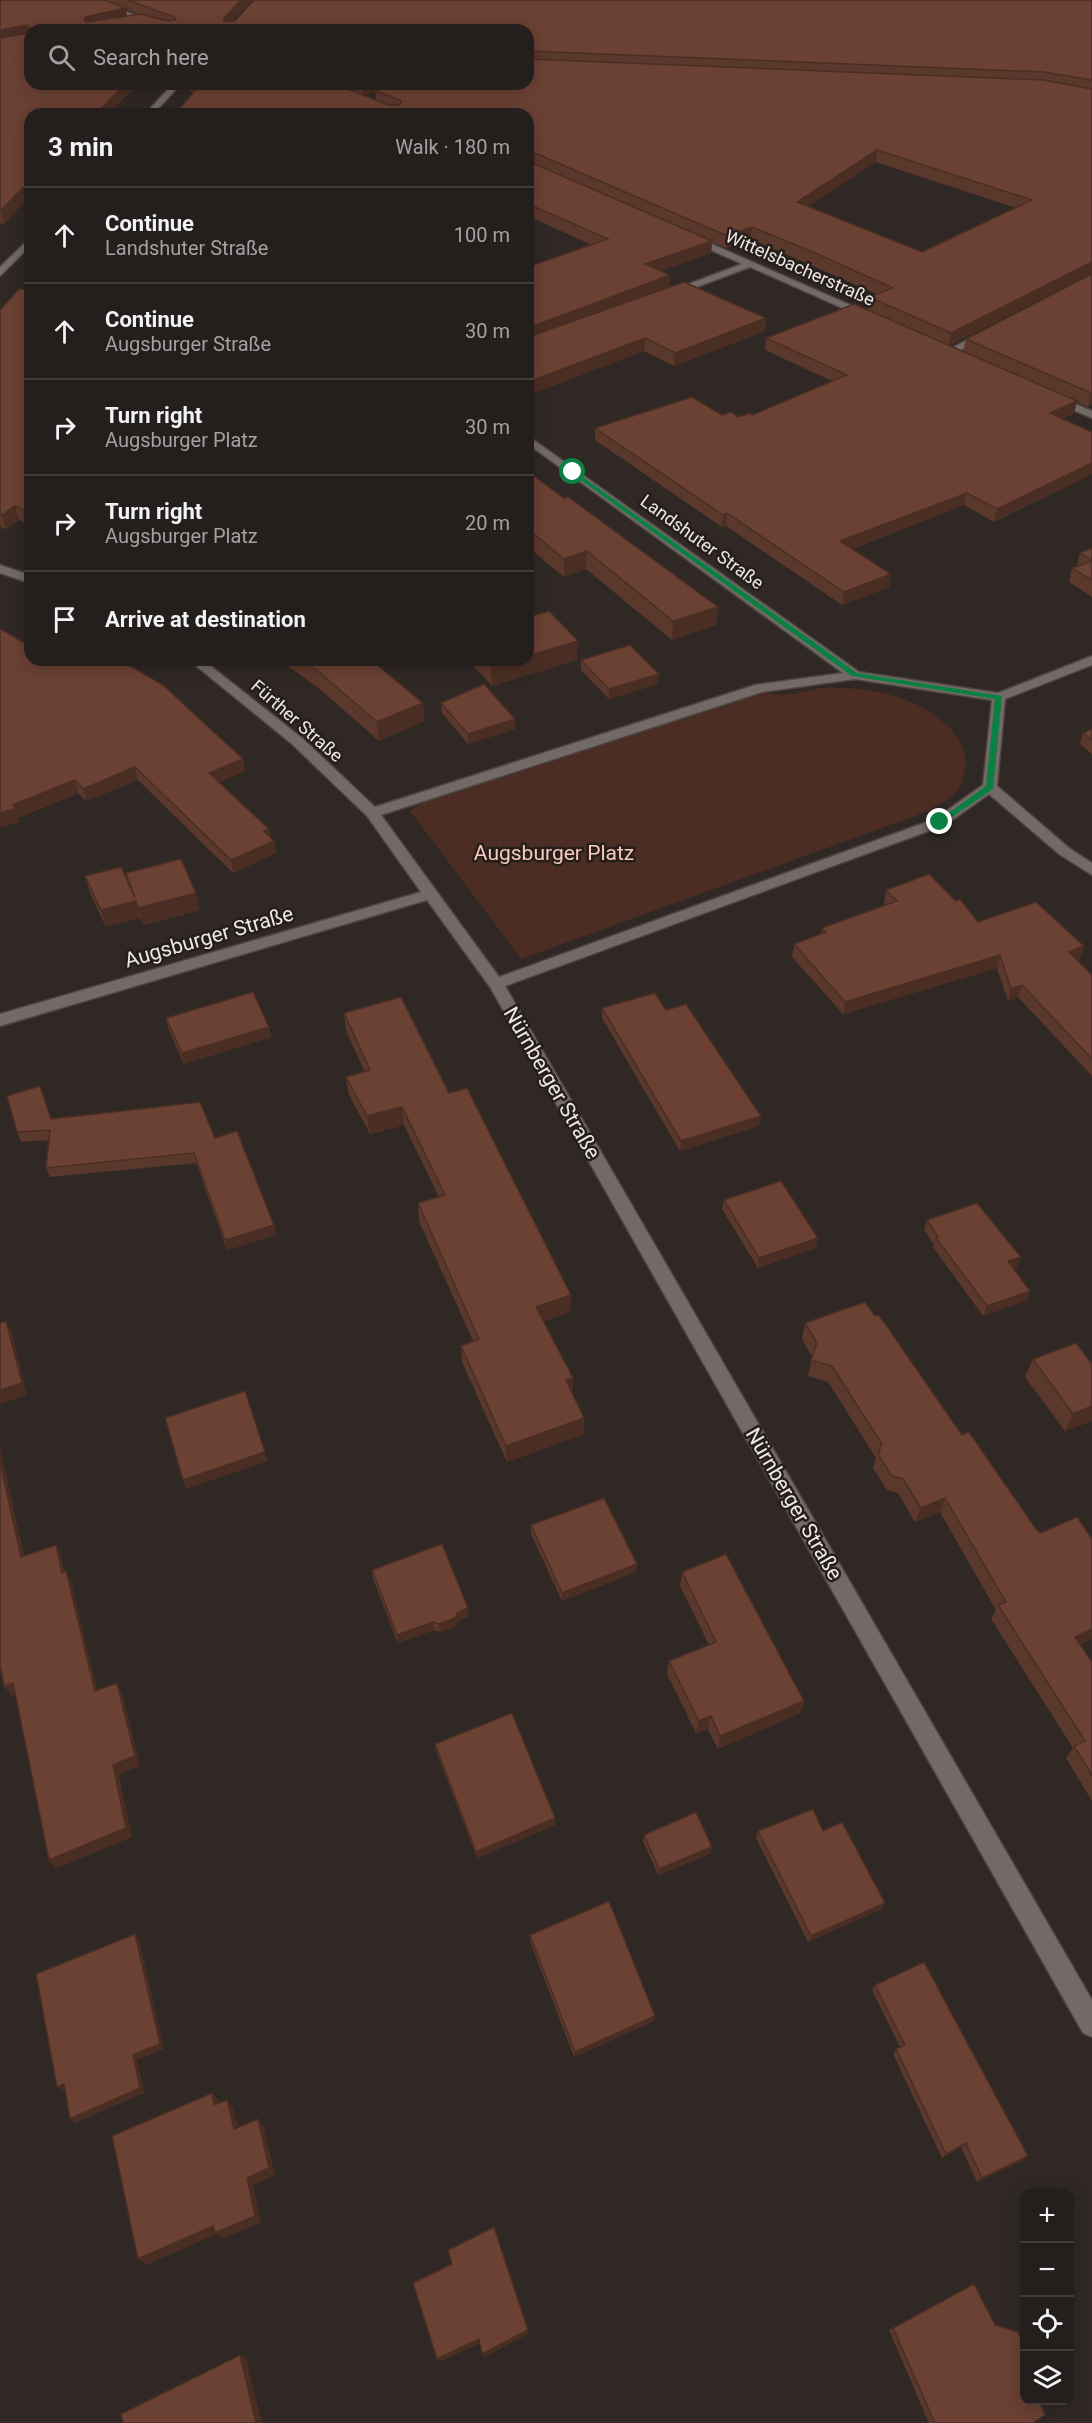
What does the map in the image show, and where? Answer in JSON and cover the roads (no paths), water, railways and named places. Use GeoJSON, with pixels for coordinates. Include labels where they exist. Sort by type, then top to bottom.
{"type":"FeatureCollection","features":[{"type":"Feature","properties":{"kind":"street"},"geometry":{"type":"LineString","coordinates":[[88,0],[154,24]]}},
{"type":"Feature","properties":{"kind":"street"},"geometry":{"type":"LineString","coordinates":[[129,24],[143,20]]}},
{"type":"Feature","properties":{"kind":"street"},"geometry":{"type":"LineString","coordinates":[[155,108],[171,90]]}},
{"type":"Feature","properties":{"kind":"street","name":"Wittelsbacherstraße"},"geometry":{"type":"LineString","coordinates":[[678,232],[886,324]]}},
{"type":"Feature","properties":{"kind":"street"},"geometry":{"type":"LineString","coordinates":[[0,273],[24,247]]}},
{"type":"Feature","properties":{"kind":"street"},"geometry":{"type":"LineString","coordinates":[[0,259],[24,261]]}},
{"type":"Feature","properties":{"kind":"street"},"geometry":{"type":"LineString","coordinates":[[658,298],[750,264]]}},
{"type":"Feature","properties":{"kind":"street"},"geometry":{"type":"LineString","coordinates":[[938,347],[956,354],[997,328]]}},
{"type":"Feature","properties":{"kind":"street"},"geometry":{"type":"LineString","coordinates":[[1042,393],[1092,415]]}},
{"type":"Feature","properties":{"kind":"street","name":"Landshuter Straße"},"geometry":{"type":"LineString","coordinates":[[534,443],[855,675]]}},
{"type":"Feature","properties":{"kind":"street"},"geometry":{"type":"LineString","coordinates":[[0,569],[24,577]]}},
{"type":"Feature","properties":{"kind":"street"},"geometry":{"type":"LineString","coordinates":[[999,697],[990,787],[940,822],[496,984],[372,813],[760,688],[855,675],[999,697],[1092,660]]}},
{"type":"Feature","properties":{"kind":"street","name":"Fürther Straße"},"geometry":{"type":"LineString","coordinates":[[203,666],[297,741],[372,813]]}},
{"type":"Feature","properties":{"kind":"street"},"geometry":{"type":"LineString","coordinates":[[990,787],[1064,851],[1092,870]]}},
{"type":"Feature","properties":{"kind":"street","name":"Augsburger Straße"},"geometry":{"type":"LineString","coordinates":[[0,1020],[430,894]]}},
{"type":"Feature","properties":{"kind":"street","name":"Nürnberger Straße"},"geometry":{"type":"LineString","coordinates":[[496,984],[1092,2024]]}},
{"type":"Feature","properties":{"kind":"park label","name":"Augsburger Platz"},"geometry":{"type":"Point","coordinates":[554,853]}}]}
